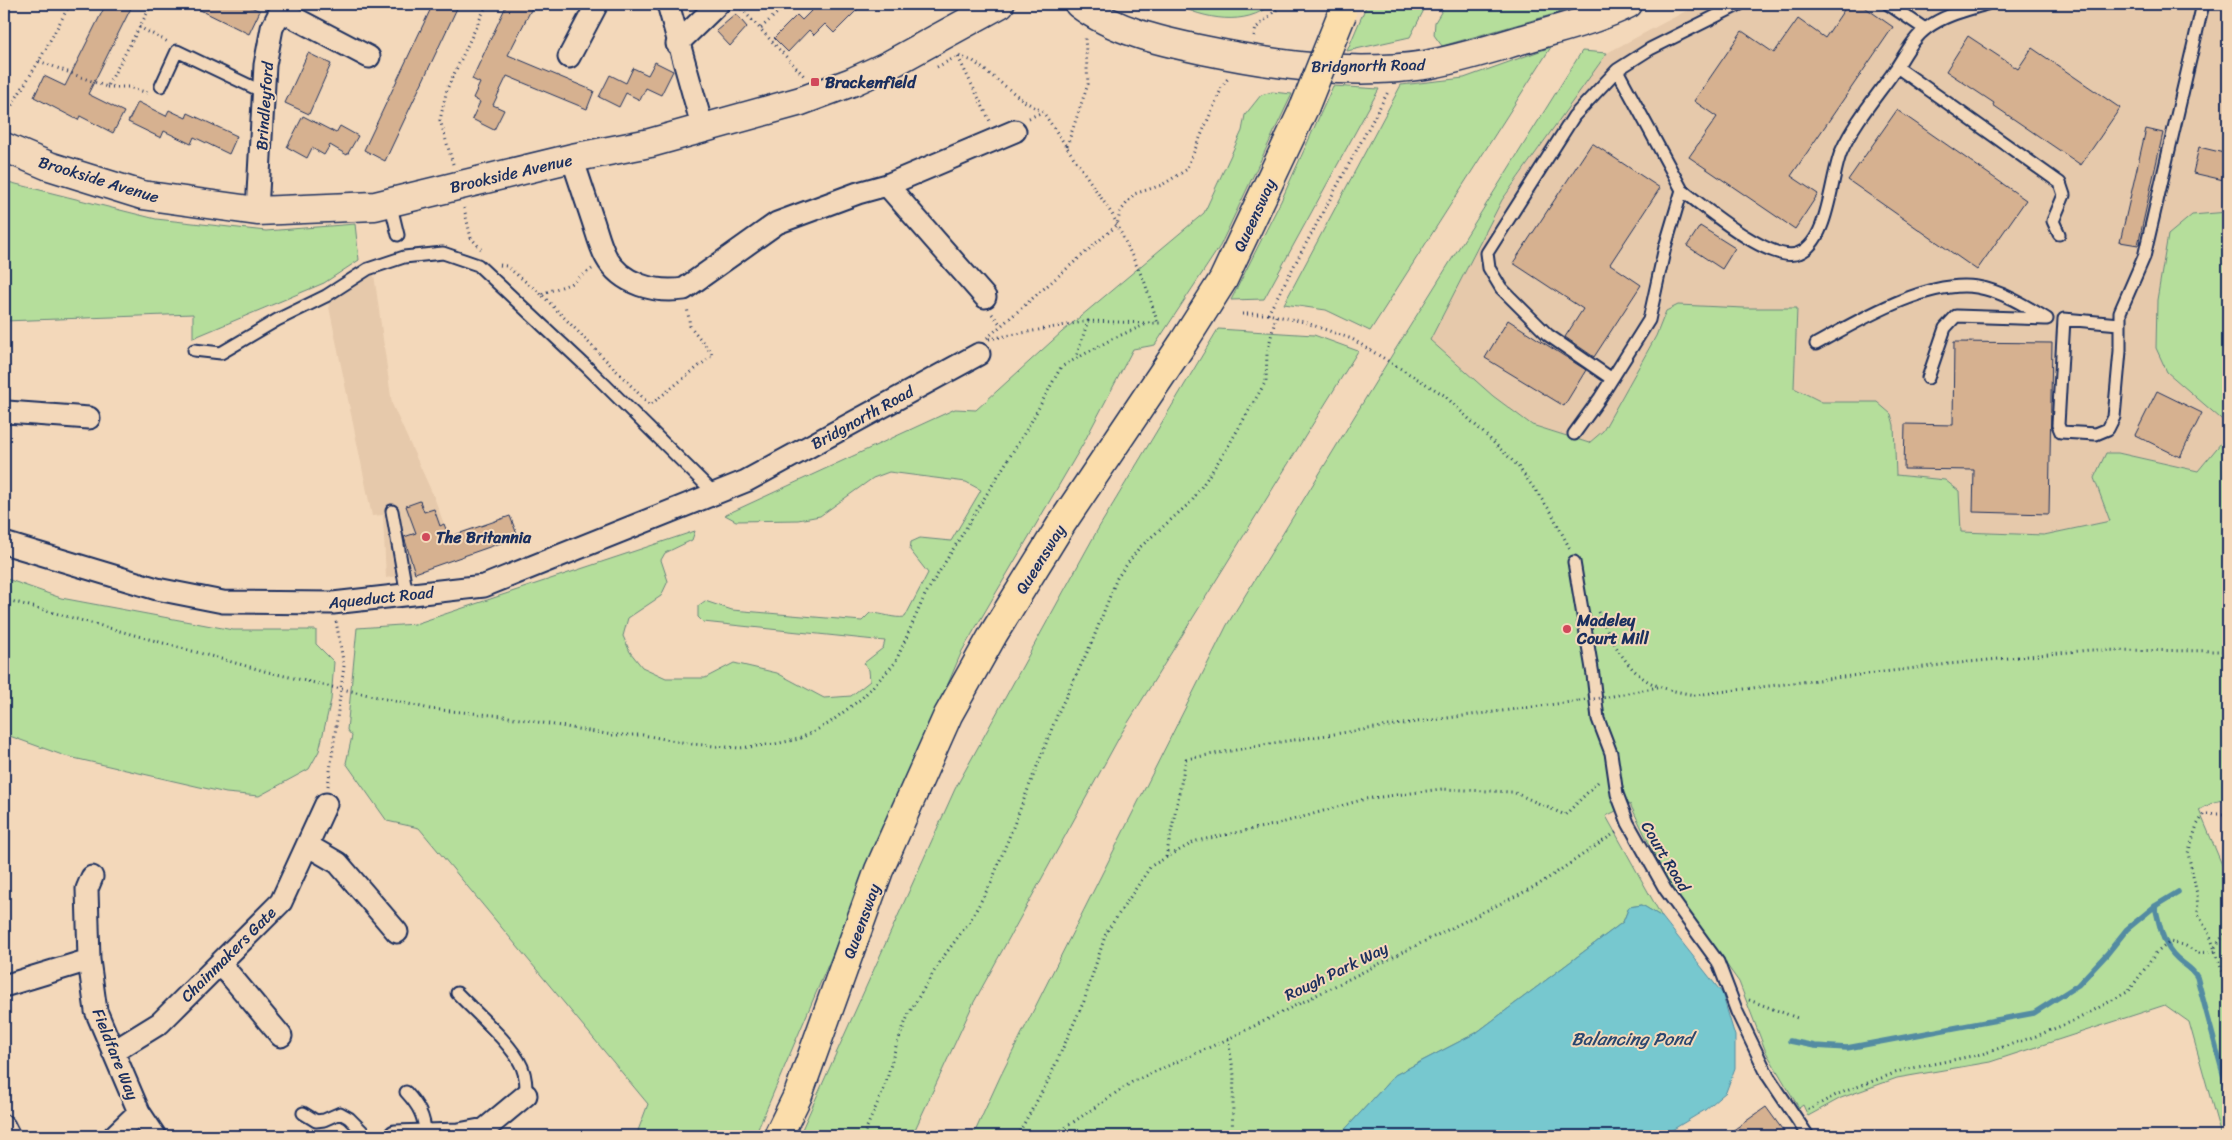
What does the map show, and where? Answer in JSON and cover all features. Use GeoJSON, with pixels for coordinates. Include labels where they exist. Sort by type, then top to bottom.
{"type":"FeatureCollection","features":[{"type":"Feature","properties":{"kind":"main road","name":"Queensway"},"geometry":{"type":"LineString","coordinates":[[778,1136],[798,1095],[879,870],[948,716],[994,633],[1062,522],[1183,343],[1223,280],[1305,106],[1344,9]]}},
{"type":"Feature","properties":{"kind":"street"},"geometry":{"type":"LineString","coordinates":[[569,57],[597,4]]}},
{"type":"Feature","properties":{"kind":"street"},"geometry":{"type":"LineString","coordinates":[[668,4],[703,130]]}},
{"type":"Feature","properties":{"kind":"street"},"geometry":{"type":"LineString","coordinates":[[678,44],[718,4]]}},
{"type":"Feature","properties":{"kind":"street","name":"Brookside Avenue"},"geometry":{"type":"LineString","coordinates":[[4,146],[49,166],[142,195],[256,211],[375,206],[572,158],[703,130],[801,101],[852,82],[889,65],[1000,4]]}},
{"type":"Feature","properties":{"kind":"street","name":"Bridgnorth Road"},"geometry":{"type":"LineString","coordinates":[[1082,6],[1105,21],[1182,46],[1310,67],[1402,67],[1463,57],[1595,18],[1628,4]]}},
{"type":"Feature","properties":{"kind":"street"},"geometry":{"type":"LineString","coordinates":[[283,8],[369,57]]}},
{"type":"Feature","properties":{"kind":"street","name":"Brindleyford"},"geometry":{"type":"LineString","coordinates":[[256,211],[263,92],[272,28],[283,8]]}},
{"type":"Feature","properties":{"kind":"street"},"geometry":{"type":"LineString","coordinates":[[572,158],[607,258],[626,277],[648,288],[661,291],[684,289],[777,223],[858,192],[887,185],[1007,135]]}},
{"type":"Feature","properties":{"kind":"street"},"geometry":{"type":"LineString","coordinates":[[887,185],[985,297]]}},
{"type":"Feature","properties":{"kind":"street","name":"Bridgnorth Road"},"geometry":{"type":"LineString","coordinates":[[746,481],[982,347]]}},
{"type":"Feature","properties":{"kind":"street"},"geometry":{"type":"LineString","coordinates":[[4,414],[7,412],[89,418]]}},
{"type":"Feature","properties":{"kind":"street","name":"Aqueduct Road"},"geometry":{"type":"LineString","coordinates":[[4,543],[157,589],[223,602],[333,603],[484,586],[746,481]]}},
{"type":"Feature","properties":{"kind":"street","name":"Chainmakers Gate"},"geometry":{"type":"LineString","coordinates":[[113,1052],[160,1023],[281,902],[326,804]]}},
{"type":"Feature","properties":{"kind":"street"},"geometry":{"type":"LineString","coordinates":[[307,845],[338,863],[397,932]]}},
{"type":"Feature","properties":{"kind":"street","name":"Fieldfare Way"},"geometry":{"type":"LineString","coordinates":[[92,877],[87,889],[89,960],[96,1011],[139,1112],[155,1136]]}},
{"type":"Feature","properties":{"kind":"street"},"geometry":{"type":"LineString","coordinates":[[4,984],[7,985],[89,960]]}},
{"type":"Feature","properties":{"kind":"street"},"geometry":{"type":"LineString","coordinates":[[220,963],[281,1036]]}},
{"type":"Feature","properties":{"kind":"street"},"geometry":{"type":"LineString","coordinates":[[395,1136],[459,1134],[485,1129],[526,1095]]}},
{"type":"Feature","properties":{"kind":"street"},"geometry":{"type":"LineString","coordinates":[[114,1136],[139,1112]]}},
{"type":"Feature","properties":{"kind":"street"},"geometry":{"type":"LineString","coordinates":[[4,1126],[9,1136]]}},
{"type":"Feature","properties":{"kind":"lane"},"geometry":{"type":"LineString","coordinates":[[1612,379],[1573,354],[1542,328],[1501,288],[1489,268],[1487,253],[1574,116],[1617,70],[1650,49],[1740,4]]}},
{"type":"Feature","properties":{"kind":"lane"},"geometry":{"type":"LineString","coordinates":[[1888,4],[1925,29]]}},
{"type":"Feature","properties":{"kind":"lane"},"geometry":{"type":"LineString","coordinates":[[1617,70],[1682,190],[1722,220],[1768,250],[1783,254],[1798,254],[1813,243],[1820,229],[1827,208],[1834,173],[1842,150],[1915,40],[1925,29],[1938,20],[1986,4]]}},
{"type":"Feature","properties":{"kind":"lane"},"geometry":{"type":"LineString","coordinates":[[2064,319],[2058,425],[2061,432],[2096,434],[2108,429],[2114,417],[2120,351],[2120,312],[2144,257],[2203,4]]}},
{"type":"Feature","properties":{"kind":"lane"},"geometry":{"type":"LineString","coordinates":[[161,86],[177,51],[263,92]]}},
{"type":"Feature","properties":{"kind":"lane"},"geometry":{"type":"LineString","coordinates":[[1897,67],[2060,183],[2064,195],[2053,221],[2059,234]]}},
{"type":"Feature","properties":{"kind":"lane"},"geometry":{"type":"LineString","coordinates":[[1574,434],[1612,379],[1649,320],[1665,247],[1682,190]]}},
{"type":"Feature","properties":{"kind":"lane"},"geometry":{"type":"LineString","coordinates":[[390,202],[398,235]]}},
{"type":"Feature","properties":{"kind":"lane"},"geometry":{"type":"LineString","coordinates":[[194,350],[221,353],[277,320],[326,296],[368,269],[404,257],[443,253],[478,265],[588,368],[715,494]]}},
{"type":"Feature","properties":{"kind":"lane"},"geometry":{"type":"LineString","coordinates":[[1816,344],[1870,314],[1943,287],[1977,287],[2023,304],[2047,319]]}},
{"type":"Feature","properties":{"kind":"lane"},"geometry":{"type":"LineString","coordinates":[[1928,378],[1945,328],[1956,316],[2064,319],[2119,324]]}},
{"type":"Feature","properties":{"kind":"lane"},"geometry":{"type":"LineString","coordinates":[[392,511],[408,595]]}},
{"type":"Feature","properties":{"kind":"lane","name":"Court Road"},"geometry":{"type":"LineString","coordinates":[[1574,562],[1593,675],[1598,719],[1611,753],[1617,794],[1628,824],[1665,889],[1718,962],[1732,994],[1737,1012],[1768,1076],[1808,1136]]}},
{"type":"Feature","properties":{"kind":"lane"},"geometry":{"type":"LineString","coordinates":[[457,993],[510,1049],[518,1061],[526,1080],[526,1095]]}},
{"type":"Feature","properties":{"kind":"lane"},"geometry":{"type":"LineString","coordinates":[[406,1092],[420,1110],[425,1122],[425,1134]]}},
{"type":"Feature","properties":{"kind":"lane"},"geometry":{"type":"LineString","coordinates":[[304,1113],[316,1121],[324,1120],[340,1113],[367,1136]]}},
{"type":"Feature","properties":{"kind":"path"},"geometry":{"type":"LineString","coordinates":[[4,118],[39,61],[70,4]]}},
{"type":"Feature","properties":{"kind":"path"},"geometry":{"type":"LineString","coordinates":[[107,87],[152,4]]}},
{"type":"Feature","properties":{"kind":"path"},"geometry":{"type":"LineString","coordinates":[[453,165],[440,120],[447,89],[487,4]]}},
{"type":"Feature","properties":{"kind":"path"},"geometry":{"type":"LineString","coordinates":[[737,4],[761,28],[770,42],[805,77]]}},
{"type":"Feature","properties":{"kind":"path"},"geometry":{"type":"LineString","coordinates":[[761,28],[787,4]]}},
{"type":"Feature","properties":{"kind":"path"},"geometry":{"type":"LineString","coordinates":[[982,347],[1117,224],[1120,212],[1134,194],[1162,186],[1186,170],[1223,85],[1246,58],[1256,28],[1283,4]]}},
{"type":"Feature","properties":{"kind":"path"},"geometry":{"type":"LineString","coordinates":[[1067,147],[1088,84],[1082,6]]}},
{"type":"Feature","properties":{"kind":"path"},"geometry":{"type":"LineString","coordinates":[[139,27],[173,44],[177,51]]}},
{"type":"Feature","properties":{"kind":"path"},"geometry":{"type":"LineString","coordinates":[[958,56],[1007,135]]}},
{"type":"Feature","properties":{"kind":"path"},"geometry":{"type":"LineString","coordinates":[[39,61],[107,87],[128,87],[152,94],[161,86]]}},
{"type":"Feature","properties":{"kind":"path"},"geometry":{"type":"LineString","coordinates":[[1268,314],[1402,67]]}},
{"type":"Feature","properties":{"kind":"path"},"geometry":{"type":"LineString","coordinates":[[464,207],[471,238],[483,252]]}},
{"type":"Feature","properties":{"kind":"path"},"geometry":{"type":"LineString","coordinates":[[982,347],[1088,321],[1160,323],[1145,283],[1117,224]]}},
{"type":"Feature","properties":{"kind":"path"},"geometry":{"type":"LineString","coordinates":[[607,258],[570,284],[542,294],[650,405],[712,355],[690,326],[684,289]]}},
{"type":"Feature","properties":{"kind":"path"},"geometry":{"type":"LineString","coordinates":[[1242,314],[1268,314],[1304,322],[1352,339],[1444,395],[1517,465],[1551,512],[1574,562]]}},
{"type":"Feature","properties":{"kind":"path"},"geometry":{"type":"LineString","coordinates":[[862,1136],[885,1086],[896,1046],[909,1013],[941,960],[970,921],[992,883],[1058,713],[1092,642],[1117,578],[1138,548],[1192,501],[1226,450],[1266,381],[1267,354],[1276,316]]}},
{"type":"Feature","properties":{"kind":"path"},"geometry":{"type":"LineString","coordinates":[[1076,358],[1088,321]]}},
{"type":"Feature","properties":{"kind":"path"},"geometry":{"type":"LineString","coordinates":[[4,599],[268,672],[430,709],[503,716],[612,734],[643,735],[692,744],[739,748],[775,744],[799,738],[828,724],[862,698],[895,662],[925,595],[1031,422],[1061,367],[1148,323]]}},
{"type":"Feature","properties":{"kind":"path"},"geometry":{"type":"LineString","coordinates":[[326,804],[344,666],[333,603]]}},
{"type":"Feature","properties":{"kind":"path"},"geometry":{"type":"LineString","coordinates":[[1595,606],[1616,650],[1638,674],[1659,687],[1695,695],[1949,664],[2089,650],[2228,651]]}},
{"type":"Feature","properties":{"kind":"path"},"geometry":{"type":"LineString","coordinates":[[1166,858],[1186,759],[1345,732],[1608,697],[1659,687]]}},
{"type":"Feature","properties":{"kind":"path"},"geometry":{"type":"LineString","coordinates":[[1017,1136],[1047,1083],[1084,1001],[1106,933],[1151,866],[1196,841],[1278,824],[1365,799],[1442,789],[1513,792],[1565,815],[1613,768]]}},
{"type":"Feature","properties":{"kind":"path"},"geometry":{"type":"LineString","coordinates":[[2225,787],[2228,804]]}},
{"type":"Feature","properties":{"kind":"path"},"geometry":{"type":"LineString","coordinates":[[2228,814],[2204,814],[2197,825],[2188,853],[2197,894],[2198,914],[2215,949],[2228,985]]}},
{"type":"Feature","properties":{"kind":"path","name":"Rough Park Way"},"geometry":{"type":"LineString","coordinates":[[1052,1136],[1132,1082],[1228,1039],[1538,885],[1628,824]]}},
{"type":"Feature","properties":{"kind":"path"},"geometry":{"type":"LineString","coordinates":[[1796,1117],[1838,1094],[1903,1070],[1982,1054],[2076,1020],[2129,991],[2156,953],[2170,942],[2184,945],[2199,953],[2215,949],[2228,930]]}},
{"type":"Feature","properties":{"kind":"path"},"geometry":{"type":"LineString","coordinates":[[1732,994],[1800,1019]]}},
{"type":"Feature","properties":{"kind":"path"},"geometry":{"type":"LineString","coordinates":[[1228,1039],[1234,1075],[1232,1136]]}},
{"type":"Feature","properties":{"kind":"shaded area"},"geometry":{"type":"Polygon","coordinates":[[[1699,4],[2228,4],[2228,212],[2225,211],[2210,407],[2227,424],[2226,437],[2198,471],[2118,453],[2094,478],[2110,521],[2044,535],[1961,532],[1945,480],[1896,475],[1894,425],[1891,414],[1877,402],[1822,402],[1794,388],[1797,308],[1666,311],[1656,336],[1603,431],[1589,443],[1532,425],[1493,396],[1430,340],[1502,201],[1607,53],[1699,4]]]}},
{"type":"Feature","properties":{"kind":"shaded area"},"geometry":{"type":"Polygon","coordinates":[[[374,274],[392,404],[434,497],[451,543],[448,545],[453,560],[415,573],[386,578],[383,515],[372,516],[328,302],[374,274]]]}},
{"type":"Feature","properties":{"kind":"green space"},"geometry":{"type":"Polygon","coordinates":[[[1176,4],[1271,4],[1250,16],[1225,18],[1199,14],[1176,4]]]}},
{"type":"Feature","properties":{"kind":"green space"},"geometry":{"type":"Polygon","coordinates":[[[1367,4],[1427,4],[1410,37],[1347,51],[1367,4]]]}},
{"type":"Feature","properties":{"kind":"green space"},"geometry":{"type":"Polygon","coordinates":[[[1446,4],[1570,4],[1565,11],[1442,46],[1434,35],[1435,22],[1446,4]]]}},
{"type":"Feature","properties":{"kind":"green space"},"geometry":{"type":"Polygon","coordinates":[[[1551,47],[1370,331],[1326,310],[1284,304],[1401,85],[1464,78],[1551,47]]]}},
{"type":"Feature","properties":{"kind":"green space"},"geometry":{"type":"Polygon","coordinates":[[[1582,51],[1607,53],[1502,200],[1430,340],[1493,396],[1532,425],[1589,443],[1603,431],[1656,336],[1666,311],[1678,305],[1797,308],[1794,388],[1822,402],[1877,402],[1891,414],[1894,425],[1896,475],[1945,480],[1959,491],[1961,532],[2044,535],[2110,521],[2094,478],[2106,453],[2118,453],[2198,471],[2226,437],[2227,424],[2167,372],[2156,348],[2157,300],[2168,235],[2192,215],[2228,212],[2228,799],[2214,802],[2199,810],[2228,879],[2228,1136],[2221,1136],[2189,1022],[2165,1005],[1990,1062],[1897,1078],[1841,1098],[1808,1116],[1803,1105],[1799,1108],[1766,1052],[1739,982],[1668,883],[1630,804],[1606,816],[1662,917],[1642,905],[1629,907],[1623,922],[1476,1033],[1395,1075],[1339,1136],[973,1136],[1000,1077],[1227,625],[1395,350],[1582,51]]]}},
{"type":"Feature","properties":{"kind":"green space"},"geometry":{"type":"Polygon","coordinates":[[[1333,86],[1379,89],[1264,299],[1231,300],[1281,201],[1333,86]]]}},
{"type":"Feature","properties":{"kind":"green space"},"geometry":{"type":"Polygon","coordinates":[[[1272,92],[1292,94],[1220,246],[1155,345],[1133,349],[1083,444],[962,651],[755,1136],[636,1136],[648,1104],[419,828],[387,821],[346,763],[352,736],[347,730],[357,628],[415,624],[695,531],[692,540],[665,553],[661,560],[668,581],[661,596],[628,618],[623,636],[630,652],[642,667],[666,678],[705,678],[734,663],[777,673],[824,698],[851,696],[870,681],[869,670],[864,663],[883,648],[885,641],[703,622],[698,617],[698,606],[705,601],[732,610],[862,621],[870,613],[905,617],[928,573],[910,550],[911,542],[920,538],[951,541],[981,490],[966,482],[889,472],[873,478],[820,516],[798,520],[736,521],[725,515],[955,409],[976,410],[1062,332],[1204,213],[1242,131],[1245,115],[1261,95],[1272,92]]]}},
{"type":"Feature","properties":{"kind":"green space"},"geometry":{"type":"Polygon","coordinates":[[[4,181],[156,219],[266,231],[355,224],[359,260],[324,283],[193,338],[193,314],[4,321],[4,181]]]}},
{"type":"Feature","properties":{"kind":"green space"},"geometry":{"type":"Polygon","coordinates":[[[1218,329],[1314,335],[1358,351],[1121,734],[974,1002],[912,1136],[799,1136],[955,789],[1098,529],[1218,329]]]}},
{"type":"Feature","properties":{"kind":"green space"},"geometry":{"type":"Polygon","coordinates":[[[4,578],[61,598],[233,630],[316,630],[316,644],[334,662],[331,700],[319,751],[309,769],[259,796],[226,793],[65,756],[4,734],[4,578]]]}},
{"type":"Feature","properties":{"kind":"water","name":"Balancing Pond"},"geometry":{"type":"Polygon","coordinates":[[[1642,905],[1662,917],[1722,993],[1735,1036],[1735,1068],[1726,1092],[1705,1110],[1662,1136],[1339,1136],[1395,1075],[1476,1033],[1623,922],[1629,907],[1642,905]]]}},
{"type":"Feature","properties":{"kind":"building"},"geometry":{"type":"Polygon","coordinates":[[[106,4],[133,4],[88,94],[124,112],[113,133],[80,116],[78,120],[34,97],[44,76],[65,86],[106,4]]]}},
{"type":"Feature","properties":{"kind":"building"},"geometry":{"type":"Polygon","coordinates":[[[188,4],[244,4],[260,11],[249,34],[188,4]]]}},
{"type":"Feature","properties":{"kind":"building"},"geometry":{"type":"Polygon","coordinates":[[[433,4],[459,4],[385,161],[364,150],[433,4]]]}},
{"type":"Feature","properties":{"kind":"building"},"geometry":{"type":"Polygon","coordinates":[[[507,4],[534,4],[508,55],[594,91],[587,109],[507,76],[493,105],[504,110],[494,130],[472,119],[480,102],[473,98],[480,83],[472,79],[507,4]]]}},
{"type":"Feature","properties":{"kind":"building"},"geometry":{"type":"Polygon","coordinates":[[[818,4],[863,4],[834,33],[825,24],[814,35],[809,30],[788,52],[774,38],[797,15],[802,20],[818,4]]]}},
{"type":"Feature","properties":{"kind":"building"},"geometry":{"type":"Polygon","coordinates":[[[1848,4],[1860,4],[1893,27],[1791,176],[1818,194],[1795,229],[1689,157],[1717,117],[1694,101],[1742,31],[1774,53],[1798,19],[1825,38],[1848,4]]]}},
{"type":"Feature","properties":{"kind":"building"},"geometry":{"type":"Polygon","coordinates":[[[736,14],[747,27],[730,46],[716,31],[736,14]]]}},
{"type":"Feature","properties":{"kind":"building"},"geometry":{"type":"Polygon","coordinates":[[[1968,36],[2018,69],[2032,48],[2120,108],[2081,165],[1946,71],[1968,36]]]}},
{"type":"Feature","properties":{"kind":"building"},"geometry":{"type":"Polygon","coordinates":[[[308,53],[331,64],[309,114],[285,103],[308,53]]]}},
{"type":"Feature","properties":{"kind":"building"},"geometry":{"type":"Polygon","coordinates":[[[655,62],[673,71],[661,95],[646,88],[640,100],[626,93],[619,107],[599,97],[610,75],[626,83],[633,68],[648,75],[655,62]]]}},
{"type":"Feature","properties":{"kind":"building"},"geometry":{"type":"Polygon","coordinates":[[[138,102],[166,116],[169,110],[186,118],[188,113],[237,136],[229,154],[194,137],[191,144],[164,131],[161,138],[128,122],[138,102]]]}},
{"type":"Feature","properties":{"kind":"building"},"geometry":{"type":"Polygon","coordinates":[[[1897,110],[2026,200],[1977,270],[1848,180],[1897,110]]]}},
{"type":"Feature","properties":{"kind":"building"},"geometry":{"type":"Polygon","coordinates":[[[303,116],[336,133],[340,126],[358,136],[347,155],[330,145],[324,155],[312,148],[307,158],[287,147],[303,116]]]}},
{"type":"Feature","properties":{"kind":"building"},"geometry":{"type":"Polygon","coordinates":[[[2146,129],[2163,133],[2138,245],[2120,242],[2146,129]]]}},
{"type":"Feature","properties":{"kind":"building"},"geometry":{"type":"Polygon","coordinates":[[[1592,143],[1660,188],[1610,264],[1641,285],[1594,357],[1565,337],[1583,309],[1513,263],[1592,143]]]}},
{"type":"Feature","properties":{"kind":"building"},"geometry":{"type":"Polygon","coordinates":[[[2199,147],[2228,154],[2228,181],[2193,173],[2199,147]]]}},
{"type":"Feature","properties":{"kind":"building"},"geometry":{"type":"Polygon","coordinates":[[[1700,226],[1735,248],[1722,269],[1687,246],[1700,226]]]}},
{"type":"Feature","properties":{"kind":"building"},"geometry":{"type":"Polygon","coordinates":[[[1508,320],[1586,370],[1564,406],[1485,358],[1508,320]]]}},
{"type":"Feature","properties":{"kind":"building"},"geometry":{"type":"Polygon","coordinates":[[[1954,342],[2052,343],[2049,514],[1973,512],[1974,470],[1904,469],[1905,424],[1953,425],[1954,342]]]}},
{"type":"Feature","properties":{"kind":"building"},"geometry":{"type":"Polygon","coordinates":[[[2157,391],[2202,413],[2180,457],[2135,435],[2157,391]]]}},
{"type":"Feature","properties":{"kind":"building"},"geometry":{"type":"Polygon","coordinates":[[[420,501],[424,512],[434,509],[440,526],[444,524],[449,537],[510,516],[518,537],[415,573],[404,537],[416,533],[406,506],[420,501]]]}},
{"type":"Feature","properties":{"kind":"building"},"geometry":{"type":"Polygon","coordinates":[[[1766,1107],[1787,1136],[1725,1136],[1766,1107]]]}},
{"type":"Feature","properties":{"kind":"waterway"},"geometry":{"type":"LineString","coordinates":[[1790,1041],[1815,1046],[1847,1048],[2034,1013],[2078,985],[2127,929],[2155,906],[2178,892]]}},
{"type":"Feature","properties":{"kind":"waterway"},"geometry":{"type":"LineString","coordinates":[[2155,906],[2162,934],[2168,947],[2197,977],[2228,1092]]}},
{"type":"Feature","properties":{"kind":"place","name":"Brackenfield"},"geometry":{"type":"Point","coordinates":[815,82]}},
{"type":"Feature","properties":{"kind":"place","name":"The Britannia"},"geometry":{"type":"Point","coordinates":[426,537]}},
{"type":"Feature","properties":{"kind":"place","name":"Madeley Court Mill"},"geometry":{"type":"Point","coordinates":[1567,629]}}]}
